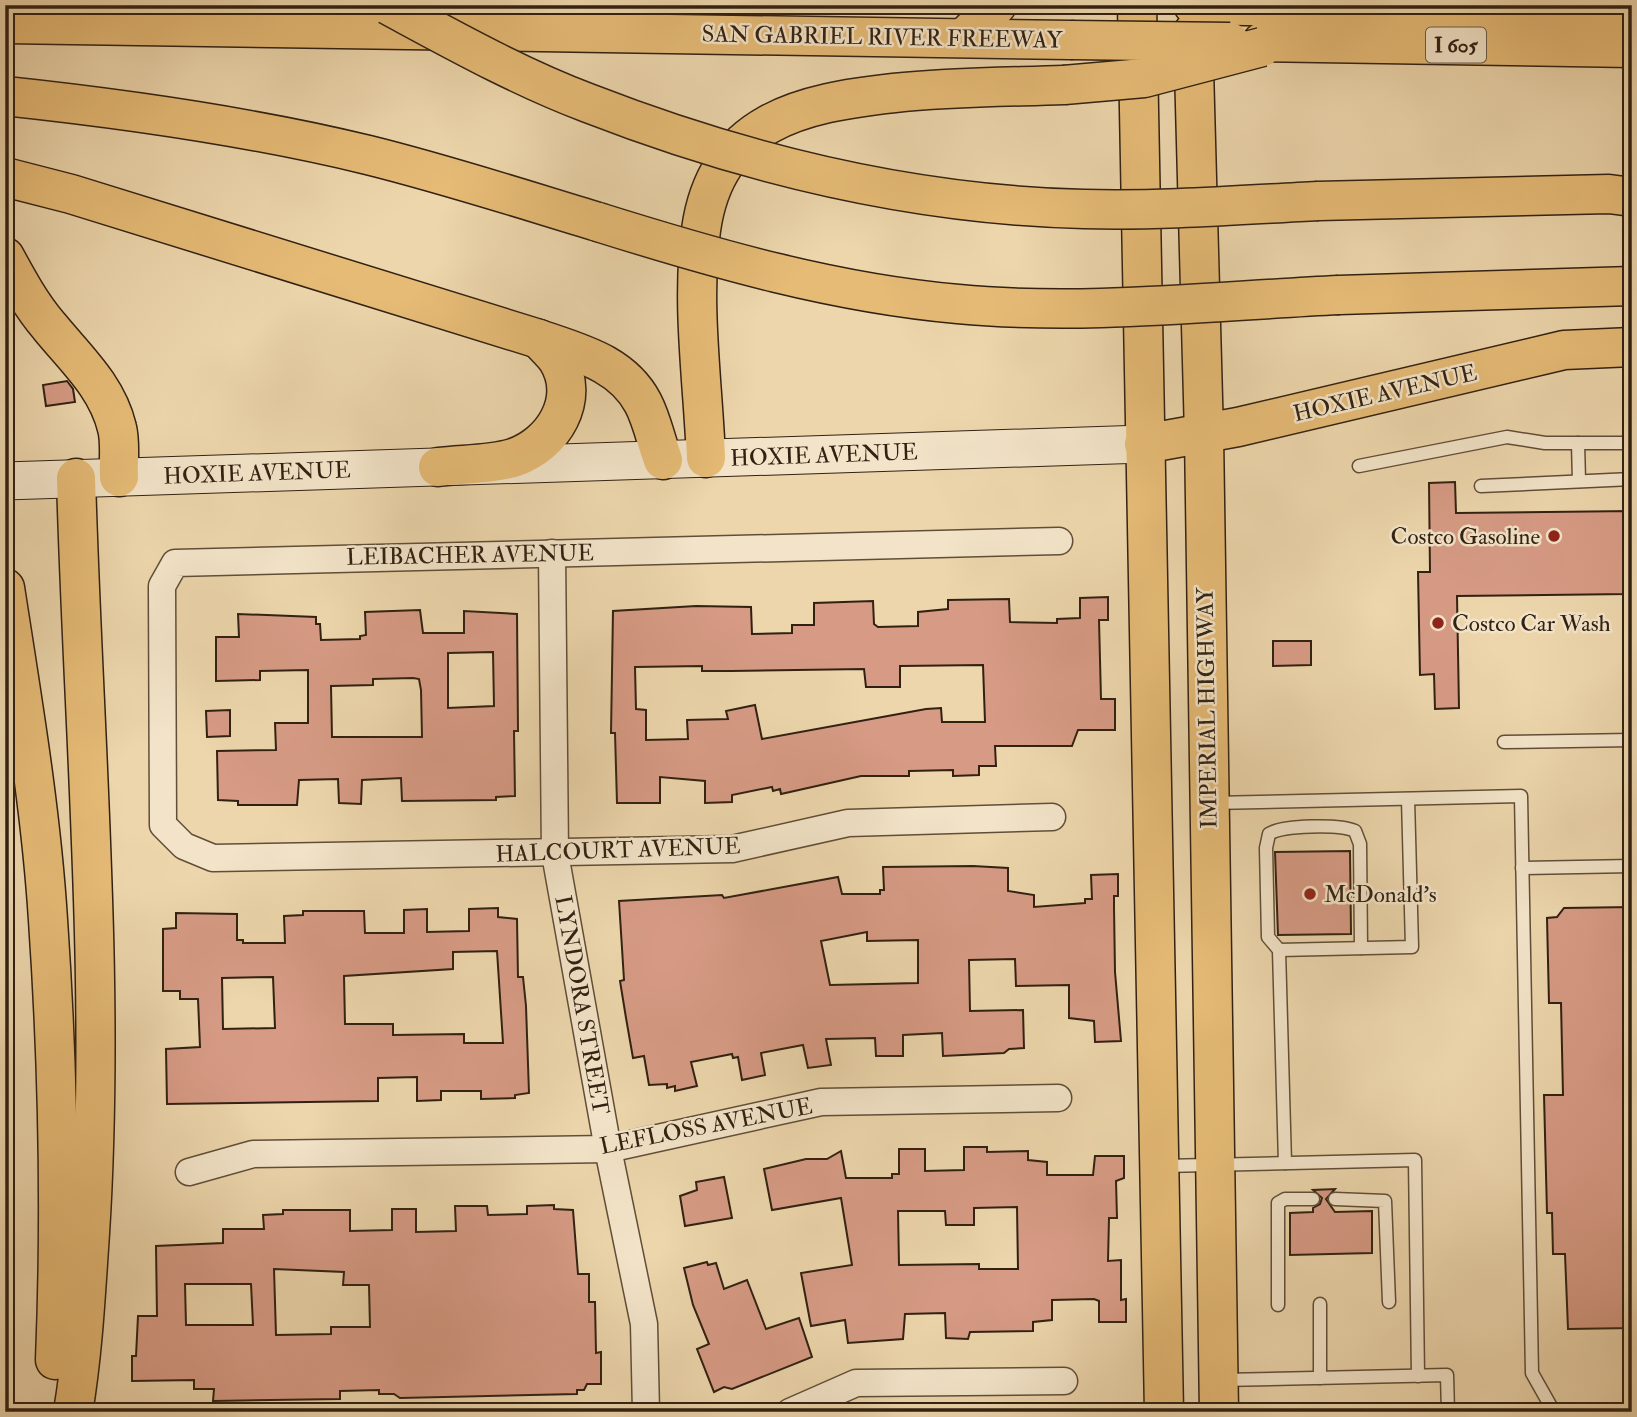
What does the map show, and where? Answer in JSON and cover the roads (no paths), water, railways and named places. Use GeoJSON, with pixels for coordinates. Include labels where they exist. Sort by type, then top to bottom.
{"type":"FeatureCollection","features":[{"type":"Feature","properties":{"kind":"main road"},"geometry":{"type":"LineString","coordinates":[[388,5],[467,48],[586,103],[713,147],[835,178],[974,201],[1084,209],[1624,194]]}},
{"type":"Feature","properties":{"kind":"main road"},"geometry":{"type":"LineString","coordinates":[[965,37],[997,5]]}},
{"type":"Feature","properties":{"kind":"main road"},"geometry":{"type":"LineString","coordinates":[[1137,5],[1164,1412]]}},
{"type":"Feature","properties":{"kind":"main road"},"geometry":{"type":"LineString","coordinates":[[1192,5],[1267,34]]}},
{"type":"Feature","properties":{"kind":"main road","name":"IMPERIAL HIGHWAY"},"geometry":{"type":"LineString","coordinates":[[1192,5],[1204,435],[1218,1396]]}},
{"type":"Feature","properties":{"kind":"main road"},"geometry":{"type":"LineString","coordinates":[[706,458],[700,333],[701,229],[710,195],[722,167],[746,140],[773,121],[800,108],[842,98],[926,89],[1064,85],[1144,78],[1267,34],[1632,13]]}},
{"type":"Feature","properties":{"kind":"main road","name":"SAN GABRIEL RIVER FREEWAY"},"geometry":{"type":"LineString","coordinates":[[5,24],[1071,40],[1267,34],[1632,48]]}},
{"type":"Feature","properties":{"kind":"main road"},"geometry":{"type":"LineString","coordinates":[[5,96],[277,136],[369,155],[717,260],[876,293],[958,304],[1041,309],[1339,295],[1632,286]]}},
{"type":"Feature","properties":{"kind":"main road"},"geometry":{"type":"LineString","coordinates":[[5,177],[71,194],[539,339],[603,362],[628,380],[644,404],[663,460]]}},
{"type":"Feature","properties":{"kind":"main road"},"geometry":{"type":"LineString","coordinates":[[5,257],[27,296],[49,326],[83,362],[102,392],[117,429],[119,477]]}},
{"type":"Feature","properties":{"kind":"main road"},"geometry":{"type":"LineString","coordinates":[[438,467],[510,459],[535,449],[550,437],[565,403],[564,382],[558,360],[539,339]]}},
{"type":"Feature","properties":{"kind":"main road","name":"HOXIE AVENUE"},"geometry":{"type":"LineString","coordinates":[[16,480],[1144,444],[1204,435],[1428,385],[1564,350],[1632,348]]}},
{"type":"Feature","properties":{"kind":"main road"},"geometry":{"type":"LineString","coordinates":[[73,1412],[87,1283],[94,1172],[97,986],[76,478]]}},
{"type":"Feature","properties":{"kind":"main road"},"geometry":{"type":"LineString","coordinates":[[5,588],[30,752],[48,917],[60,1241],[53,1412]]}},
{"type":"Feature","properties":{"kind":"street","name":"LEIBACHER AVENUE"},"geometry":{"type":"LineString","coordinates":[[184,846],[163,825],[162,586],[175,563],[1059,541]]}},
{"type":"Feature","properties":{"kind":"street","name":"LYNDORA STREET"},"geometry":{"type":"LineString","coordinates":[[552,553],[555,854],[608,1149],[644,1324],[646,1412]]}},
{"type":"Feature","properties":{"kind":"street","name":"HALCOURT AVENUE"},"geometry":{"type":"LineString","coordinates":[[184,846],[213,858],[732,849],[848,823],[1052,817]]}},
{"type":"Feature","properties":{"kind":"street","name":"LEFLOSS AVENUE"},"geometry":{"type":"LineString","coordinates":[[189,1172],[253,1154],[608,1149],[821,1102],[1058,1098]]}},
{"type":"Feature","properties":{"kind":"street"},"geometry":{"type":"LineString","coordinates":[[790,1412],[856,1383],[1064,1381]]}},
{"type":"Feature","properties":{"kind":"lane"},"geometry":{"type":"LineString","coordinates":[[1359,466],[1507,437],[1545,443],[1632,443]]}},
{"type":"Feature","properties":{"kind":"lane"},"geometry":{"type":"LineString","coordinates":[[1578,443],[1579,481]]}},
{"type":"Feature","properties":{"kind":"lane"},"geometry":{"type":"LineString","coordinates":[[1481,486],[1632,479]]}},
{"type":"Feature","properties":{"kind":"lane"},"geometry":{"type":"LineString","coordinates":[[1504,742],[1632,740]]}},
{"type":"Feature","properties":{"kind":"lane"},"geometry":{"type":"LineString","coordinates":[[1208,803],[1521,796],[1532,1373],[1554,1412]]}},
{"type":"Feature","properties":{"kind":"lane"},"geometry":{"type":"LineString","coordinates":[[1279,950],[1412,947],[1408,799]]}},
{"type":"Feature","properties":{"kind":"lane"},"geometry":{"type":"LineString","coordinates":[[1285,1163],[1279,950],[1268,937],[1266,848],[1269,834],[1280,828],[1342,827],[1355,831],[1360,844],[1361,948]]}},
{"type":"Feature","properties":{"kind":"lane"},"geometry":{"type":"LineString","coordinates":[[1522,868],[1632,866]]}},
{"type":"Feature","properties":{"kind":"lane"},"geometry":{"type":"LineString","coordinates":[[1160,1166],[1415,1160],[1418,1376]]}},
{"type":"Feature","properties":{"kind":"lane"},"geometry":{"type":"LineString","coordinates":[[1278,1305],[1278,1203],[1285,1199],[1313,1199]]}},
{"type":"Feature","properties":{"kind":"lane"},"geometry":{"type":"LineString","coordinates":[[1335,1199],[1385,1201],[1389,1302]]}},
{"type":"Feature","properties":{"kind":"lane"},"geometry":{"type":"LineString","coordinates":[[1320,1304],[1320,1378]]}},
{"type":"Feature","properties":{"kind":"lane"},"geometry":{"type":"LineString","coordinates":[[1218,1396],[1320,1378],[1447,1375],[1448,1412]]}},
{"type":"Feature","properties":{"kind":"place","name":"Costco Gasoline"},"geometry":{"type":"Point","coordinates":[1554,536]}},
{"type":"Feature","properties":{"kind":"place","name":"Costco Car Wash"},"geometry":{"type":"Point","coordinates":[1438,623]}},
{"type":"Feature","properties":{"kind":"place","name":"McDonald's"},"geometry":{"type":"Point","coordinates":[1310,894]}}]}
